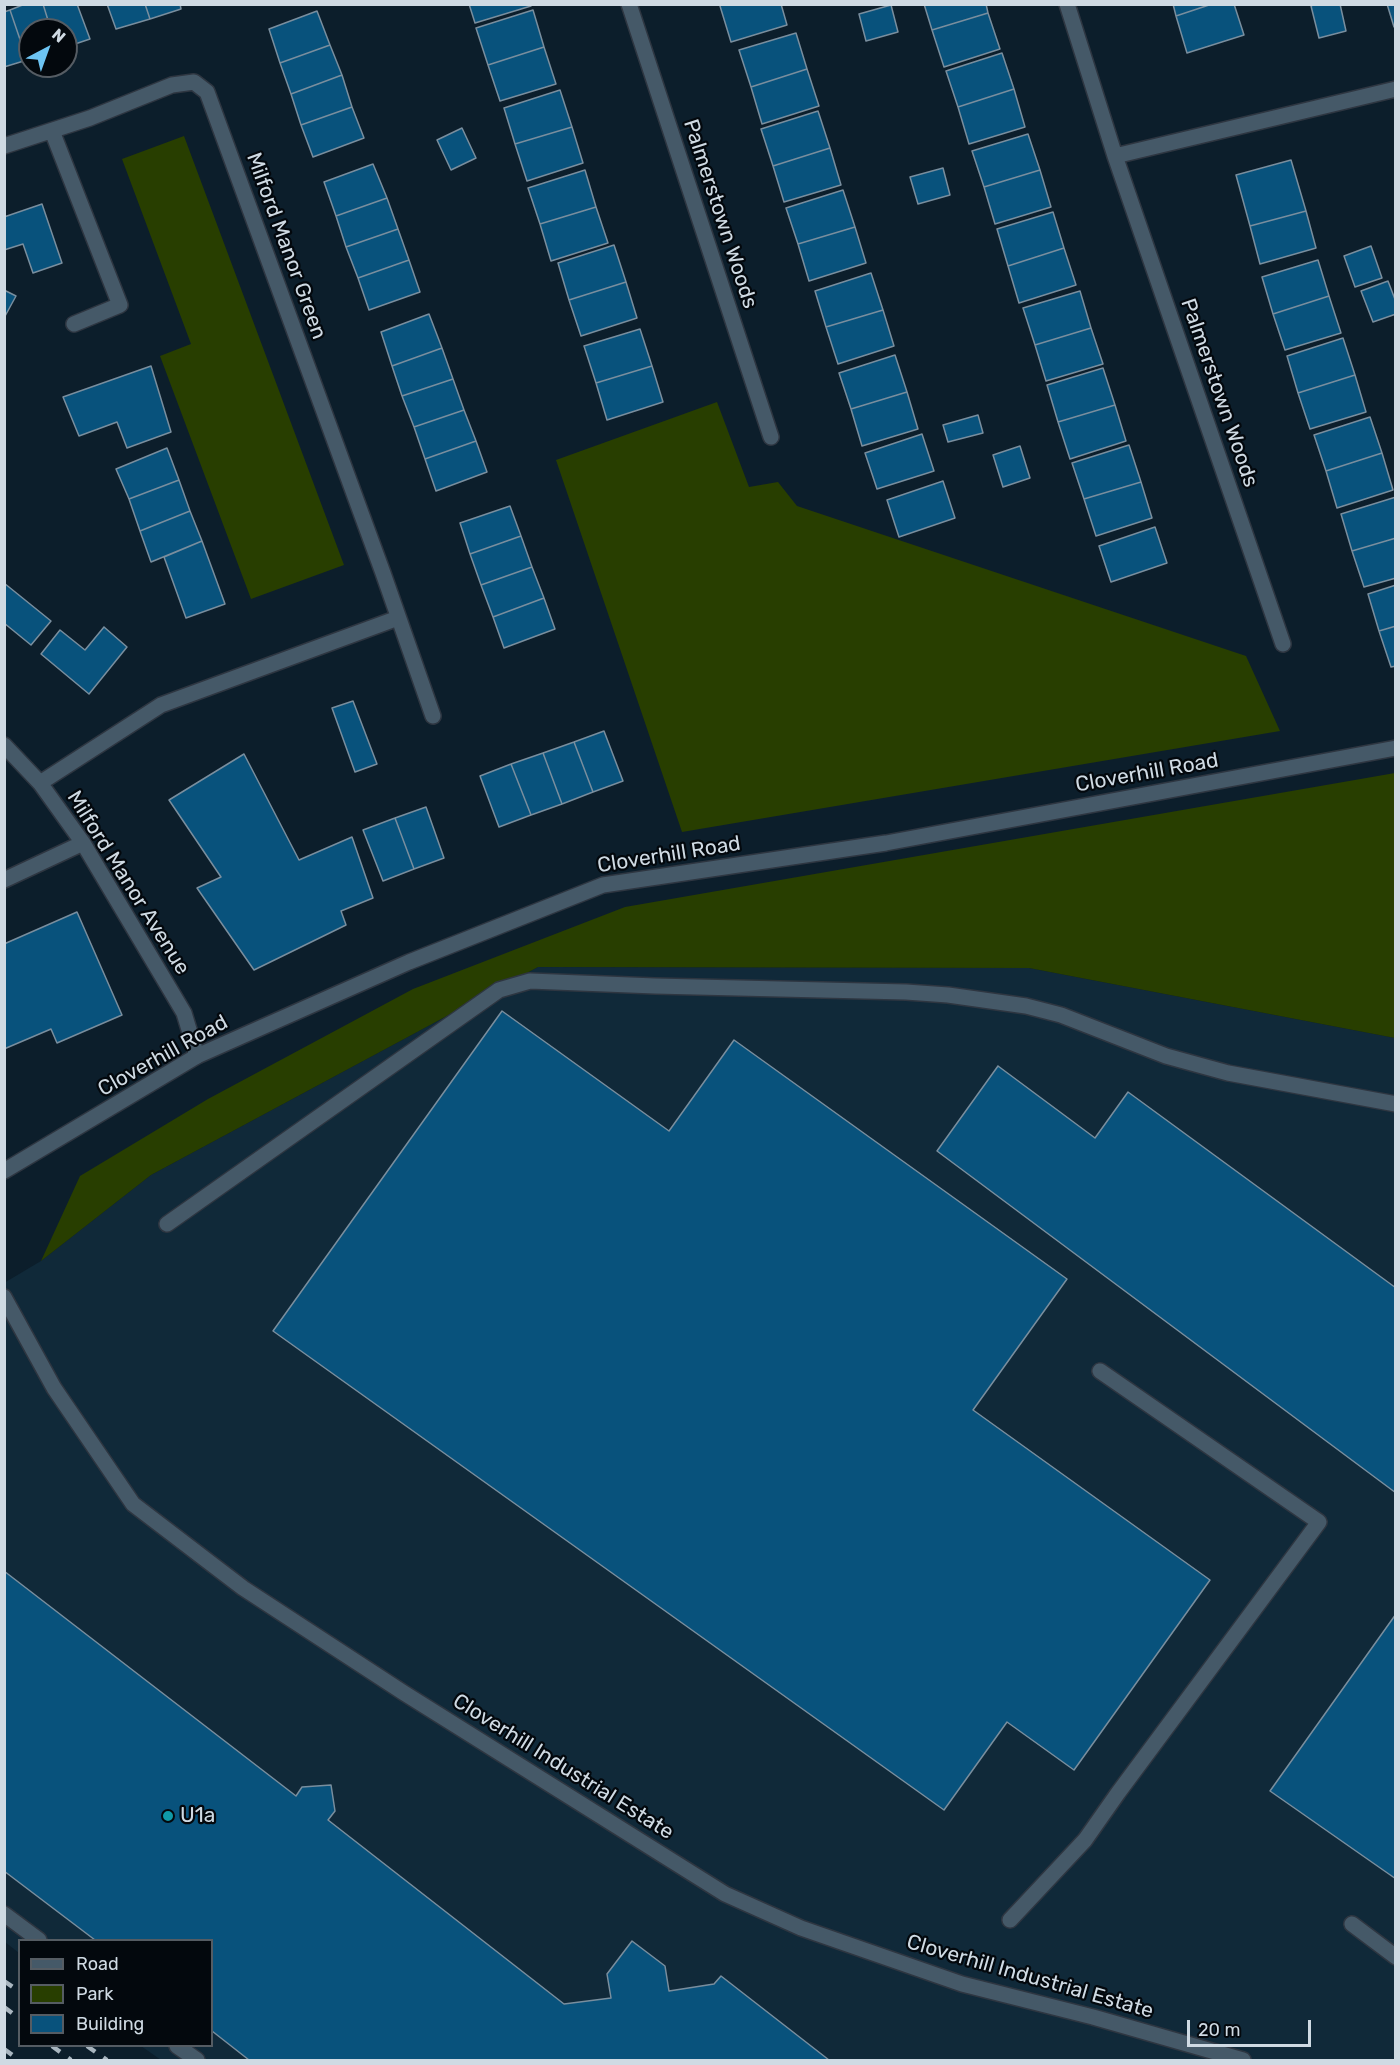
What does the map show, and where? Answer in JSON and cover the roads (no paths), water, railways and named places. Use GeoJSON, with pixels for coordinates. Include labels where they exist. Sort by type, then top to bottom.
{"type":"FeatureCollection","features":[{"type":"Feature","properties":{"kind":"street","name":"Palmerstown Woods"},"geometry":{"type":"LineString","coordinates":[[629,4],[771,437]]}},
{"type":"Feature","properties":{"kind":"street","name":"Palmerstown Woods"},"geometry":{"type":"LineString","coordinates":[[1067,4],[1115,156],[1283,644]]}},
{"type":"Feature","properties":{"kind":"street","name":"Milford Manor Green"},"geometry":{"type":"LineString","coordinates":[[4,146],[90,118],[172,85],[194,82],[207,92],[433,716]]}},
{"type":"Feature","properties":{"kind":"street"},"geometry":{"type":"LineString","coordinates":[[1115,156],[1395,89]]}},
{"type":"Feature","properties":{"kind":"street"},"geometry":{"type":"LineString","coordinates":[[52,130],[120,305],[74,324]]}},
{"type":"Feature","properties":{"kind":"street"},"geometry":{"type":"LineString","coordinates":[[40,783],[161,705],[398,618]]}},
{"type":"Feature","properties":{"kind":"street","name":"Milford Manor Avenue"},"geometry":{"type":"LineString","coordinates":[[4,745],[40,783],[83,843],[184,1013],[197,1056]]}},
{"type":"Feature","properties":{"kind":"street","name":"Cloverhill Road"},"geometry":{"type":"LineString","coordinates":[[4,1171],[197,1056],[409,962],[603,885],[886,843],[1395,748]]}},
{"type":"Feature","properties":{"kind":"street"},"geometry":{"type":"LineString","coordinates":[[4,880],[83,843]]}},
{"type":"Feature","properties":{"kind":"street"},"geometry":{"type":"LineString","coordinates":[[167,1224],[500,990],[530,981],[906,992],[982,999],[1026,1006],[1061,1015],[1166,1056],[1228,1073],[1395,1104]]}},
{"type":"Feature","properties":{"kind":"street","name":"Cloverhill Industrial Estate"},"geometry":{"type":"LineString","coordinates":[[4,1297],[54,1388],[133,1504],[243,1588],[404,1693],[724,1894],[801,1928],[962,1984],[1111,2021],[1243,2061]]}},
{"type":"Feature","properties":{"kind":"street"},"geometry":{"type":"LineString","coordinates":[[1010,1920],[1085,1840],[1318,1522],[1100,1371]]}},
{"type":"Feature","properties":{"kind":"street"},"geometry":{"type":"LineString","coordinates":[[4,1914],[36,1939]]}},
{"type":"Feature","properties":{"kind":"street"},"geometry":{"type":"LineString","coordinates":[[1352,1924],[1395,1957]]}},
{"type":"Feature","properties":{"kind":"street"},"geometry":{"type":"LineString","coordinates":[[178,2047],[197,2061]]}},
{"type":"Feature","properties":{"kind":"railway"},"geometry":{"type":"LineString","coordinates":[[4,1981],[18,1991]]}},
{"type":"Feature","properties":{"kind":"railway"},"geometry":{"type":"LineString","coordinates":[[4,2007],[18,2018]]}},
{"type":"Feature","properties":{"kind":"railway"},"geometry":{"type":"LineString","coordinates":[[53,2047],[71,2060]]}},
{"type":"Feature","properties":{"kind":"railway"},"geometry":{"type":"LineString","coordinates":[[88,2047],[107,2060]]}},
{"type":"Feature","properties":{"kind":"railway"},"geometry":{"type":"LineString","coordinates":[[4,2049],[19,2060]]}},
{"type":"Feature","properties":{"kind":"place","name":"U1a"},"geometry":{"type":"Point","coordinates":[168,1816]}}]}
